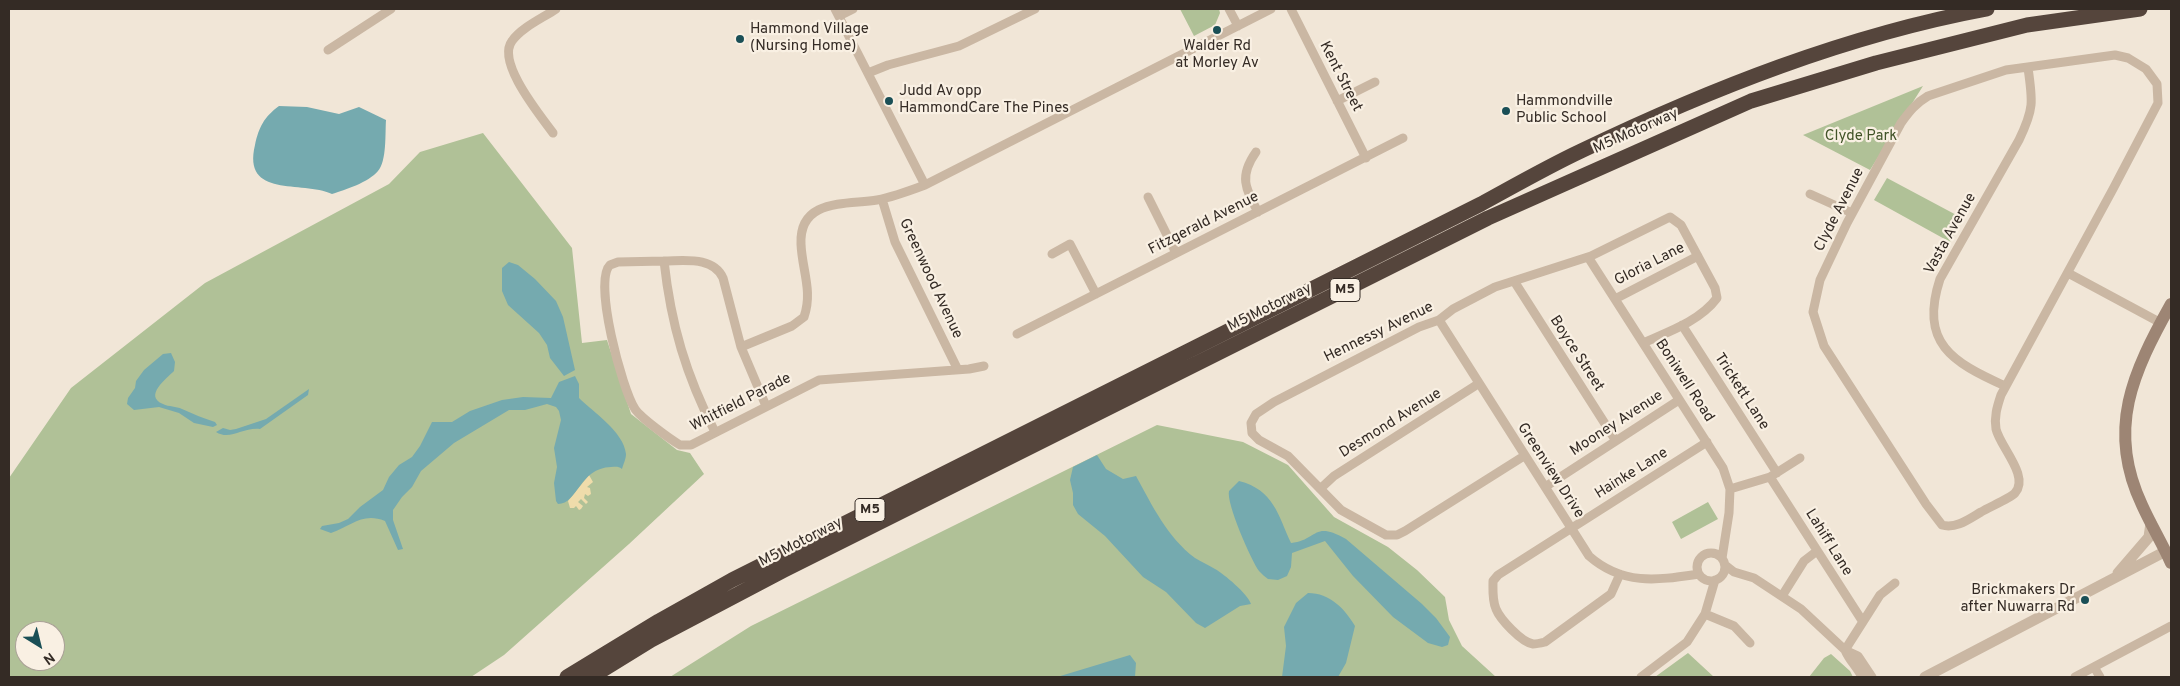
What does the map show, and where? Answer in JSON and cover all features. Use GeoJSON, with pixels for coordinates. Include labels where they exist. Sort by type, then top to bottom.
{"type":"FeatureCollection","features":[{"type":"Feature","properties":{"kind":"highway","name":"M5 Motorway"},"geometry":{"type":"LineString","coordinates":[[567,677],[659,621],[732,580],[1275,305],[1481,204],[1580,151],[1670,110],[1770,70],[1949,16],[1987,9]]}},
{"type":"Feature","properties":{"kind":"highway","name":"M5 Motorway"},"geometry":{"type":"LineString","coordinates":[[591,677],[651,640],[784,570],[1488,218],[1750,101],[1876,63],[2027,25],[2140,9]]}},
{"type":"Feature","properties":{"kind":"main road"},"geometry":{"type":"LineString","coordinates":[[2171,304],[2134,381],[2128,400],[2125,445],[2128,467],[2142,504],[2171,563]]}},
{"type":"Feature","properties":{"kind":"street"},"geometry":{"type":"LineString","coordinates":[[328,50],[392,9]]}},
{"type":"Feature","properties":{"kind":"street"},"geometry":{"type":"LineString","coordinates":[[553,133],[517,80],[509,58],[510,45],[518,35],[556,9]]}},
{"type":"Feature","properties":{"kind":"street"},"geometry":{"type":"LineString","coordinates":[[853,9],[837,12],[925,184]]}},
{"type":"Feature","properties":{"kind":"street"},"geometry":{"type":"LineString","coordinates":[[868,73],[883,66],[966,43],[1035,9]]}},
{"type":"Feature","properties":{"kind":"street"},"geometry":{"type":"LineString","coordinates":[[1229,9],[1238,26]]}},
{"type":"Feature","properties":{"kind":"street"},"geometry":{"type":"LineString","coordinates":[[741,347],[792,326],[804,317],[808,291],[801,242],[805,226],[812,215],[830,204],[882,199],[925,184],[1271,9]]}},
{"type":"Feature","properties":{"kind":"street","name":"Kent Street"},"geometry":{"type":"LineString","coordinates":[[1291,9],[1366,158]]}},
{"type":"Feature","properties":{"kind":"street","name":"Clyde Avenue"},"geometry":{"type":"LineString","coordinates":[[2115,55],[2137,62],[2146,69],[2157,84],[2158,103],[2152,116],[2068,274],[2005,386],[1995,413],[1997,432],[2017,471],[2020,481],[2015,493],[1955,526],[1942,525],[1936,520],[1824,346],[1813,312],[1820,280],[1852,213],[1901,123],[1910,110],[1928,96],[1990,74],[2115,55]]}},
{"type":"Feature","properties":{"kind":"street","name":"Vasta Avenue"},"geometry":{"type":"LineString","coordinates":[[2005,386],[1957,362],[1940,341],[1932,319],[1933,299],[1940,279],[2019,140],[2030,117],[2032,101],[2028,68]]}},
{"type":"Feature","properties":{"kind":"street"},"geometry":{"type":"LineString","coordinates":[[1337,101],[1375,82]]}},
{"type":"Feature","properties":{"kind":"street","name":"Fitzgerald Avenue"},"geometry":{"type":"LineString","coordinates":[[1016,334],[1403,138]]}},
{"type":"Feature","properties":{"kind":"street"},"geometry":{"type":"LineString","coordinates":[[1256,152],[1248,164],[1245,178],[1247,190],[1258,212]]}},
{"type":"Feature","properties":{"kind":"street"},"geometry":{"type":"LineString","coordinates":[[1810,194],[1852,213]]}},
{"type":"Feature","properties":{"kind":"street"},"geometry":{"type":"LineString","coordinates":[[1148,197],[1176,254]]}},
{"type":"Feature","properties":{"kind":"street","name":"Greenwood Avenue"},"geometry":{"type":"LineString","coordinates":[[882,199],[895,242],[958,370]]}},
{"type":"Feature","properties":{"kind":"street","name":"Hennessy Avenue"},"geometry":{"type":"LineString","coordinates":[[1524,456],[1397,535],[1386,535],[1342,510],[1288,456],[1259,440],[1252,433],[1251,423],[1256,414],[1274,402],[1419,327],[1439,320],[1453,309],[1495,287],[1588,257],[1670,217],[1681,225],[1715,288],[1717,298],[1710,307],[1682,325],[1643,343]]}},
{"type":"Feature","properties":{"kind":"street"},"geometry":{"type":"LineString","coordinates":[[1052,254],[1070,244],[1096,294]]}},
{"type":"Feature","properties":{"kind":"street","name":"Gloria Lane"},"geometry":{"type":"LineString","coordinates":[[1615,299],[1698,256]]}},
{"type":"Feature","properties":{"kind":"street","name":"Boniwell Road"},"geometry":{"type":"LineString","coordinates":[[1588,257],[1723,468],[1730,489],[1723,562]]}},
{"type":"Feature","properties":{"kind":"street"},"geometry":{"type":"LineString","coordinates":[[715,432],[694,389],[679,346],[668,300],[664,261],[700,262],[719,270],[723,278],[741,347],[766,406]]}},
{"type":"Feature","properties":{"kind":"street","name":"Whitfield Parade"},"geometry":{"type":"LineString","coordinates":[[664,261],[618,262],[610,265],[606,270],[604,295],[618,362],[636,410],[676,443],[683,446],[691,445],[819,380],[958,370],[984,366]]}},
{"type":"Feature","properties":{"kind":"street"},"geometry":{"type":"LineString","coordinates":[[2068,274],[2161,323]]}},
{"type":"Feature","properties":{"kind":"street","name":"Boyce Street"},"geometry":{"type":"LineString","coordinates":[[1514,281],[1616,441]]}},
{"type":"Feature","properties":{"kind":"street","name":"Greenview Drive"},"geometry":{"type":"LineString","coordinates":[[1439,320],[1570,529],[1589,556],[1600,565],[1620,574],[1644,580],[1700,576]]}},
{"type":"Feature","properties":{"kind":"street","name":"Trickett Lane"},"geometry":{"type":"LineString","coordinates":[[1682,325],[1773,475]]}},
{"type":"Feature","properties":{"kind":"street","name":"Desmond Avenue"},"geometry":{"type":"LineString","coordinates":[[1320,489],[1334,476],[1478,384]]}},
{"type":"Feature","properties":{"kind":"street","name":"Mooney Avenue"},"geometry":{"type":"LineString","coordinates":[[1545,487],[1680,400]]}},
{"type":"Feature","properties":{"kind":"street","name":"Hainke Lane"},"geometry":{"type":"LineString","coordinates":[[1620,574],[1611,594],[1545,642],[1534,644],[1516,633],[1503,620],[1495,607],[1493,581],[1498,575],[1707,442]]}},
{"type":"Feature","properties":{"kind":"street"},"geometry":{"type":"LineString","coordinates":[[1730,489],[1773,475],[1800,458]]}},
{"type":"Feature","properties":{"kind":"street","name":"Lahiff Lane"},"geometry":{"type":"LineString","coordinates":[[1773,475],[1816,551],[1864,622]]}},
{"type":"Feature","properties":{"kind":"street"},"geometry":{"type":"LineString","coordinates":[[2113,578],[2149,537],[2151,523]]}},
{"type":"Feature","properties":{"kind":"street"},"geometry":{"type":"LineString","coordinates":[[1708,604],[1698,563],[1701,556],[1708,553],[1727,529]]}},
{"type":"Feature","properties":{"kind":"street"},"geometry":{"type":"LineString","coordinates":[[1782,596],[1804,561],[1816,551]]}},
{"type":"Feature","properties":{"kind":"street"},"geometry":{"type":"LineString","coordinates":[[1926,677],[1936,674],[1976,649],[2166,551]]}},
{"type":"Feature","properties":{"kind":"street"},"geometry":{"type":"LineString","coordinates":[[1708,553],[1716,554],[1734,572],[1754,578],[1818,623],[1845,650],[1858,656],[1872,677]]}},
{"type":"Feature","properties":{"kind":"street"},"geometry":{"type":"LineString","coordinates":[[1642,677],[1687,642],[1705,614],[1723,562]]}},
{"type":"Feature","properties":{"kind":"street","name":"Greenview Drive"},"geometry":{"type":"LineString","coordinates":[[1676,577],[1698,563]]}},
{"type":"Feature","properties":{"kind":"street"},"geometry":{"type":"LineString","coordinates":[[1700,576],[1708,580],[1734,572]]}},
{"type":"Feature","properties":{"kind":"street"},"geometry":{"type":"LineString","coordinates":[[1845,650],[1880,596],[1895,583]]}},
{"type":"Feature","properties":{"kind":"street"},"geometry":{"type":"LineString","coordinates":[[1705,614],[1734,626],[1750,643]]}},
{"type":"Feature","properties":{"kind":"street"},"geometry":{"type":"LineString","coordinates":[[2075,677],[2171,626]]}},
{"type":"Feature","properties":{"kind":"street"},"geometry":{"type":"LineString","coordinates":[[1845,650],[1847,656],[1857,667],[1862,677]]}},
{"type":"Feature","properties":{"kind":"street"},"geometry":{"type":"LineString","coordinates":[[2094,667],[2100,677]]}},
{"type":"Feature","properties":{"kind":"green space"},"geometry":{"type":"Polygon","coordinates":[[[1180,9],[1219,9],[1220,13],[1215,25],[1194,36],[1180,9]]]}},
{"type":"Feature","properties":{"kind":"green space","name":"Clyde Park"},"geometry":{"type":"Polygon","coordinates":[[[1923,86],[1870,170],[1803,135],[1923,86]]]}},
{"type":"Feature","properties":{"kind":"green space"},"geometry":{"type":"Polygon","coordinates":[[[483,133],[572,248],[582,343],[607,340],[631,414],[677,450],[690,453],[704,474],[629,544],[504,655],[471,677],[9,677],[9,478],[71,388],[205,283],[389,184],[420,152],[483,133]]]}},
{"type":"Feature","properties":{"kind":"green space"},"geometry":{"type":"Polygon","coordinates":[[[1887,178],[1962,218],[1950,242],[1874,200],[1887,178]]]}},
{"type":"Feature","properties":{"kind":"green space"},"geometry":{"type":"Polygon","coordinates":[[[1157,425],[1243,442],[1288,465],[1334,517],[1388,547],[1417,570],[1445,597],[1449,620],[1462,646],[1496,677],[670,677],[751,626],[1157,425]]]}},
{"type":"Feature","properties":{"kind":"green space"},"geometry":{"type":"Polygon","coordinates":[[[1708,502],[1718,519],[1681,539],[1672,522],[1708,502]]]}},
{"type":"Feature","properties":{"kind":"green space"},"geometry":{"type":"Polygon","coordinates":[[[1688,653],[1714,677],[1655,677],[1688,653]]]}},
{"type":"Feature","properties":{"kind":"green space"},"geometry":{"type":"Polygon","coordinates":[[[1831,654],[1850,671],[1853,677],[1809,677],[1824,658],[1831,654]]]}},
{"type":"Feature","properties":{"kind":"sand"},"geometry":{"type":"Polygon","coordinates":[[[589,475],[593,482],[587,487],[590,488],[591,494],[588,496],[585,494],[584,498],[588,502],[586,504],[581,499],[578,502],[583,506],[581,509],[579,510],[576,506],[570,508],[568,501],[589,475]]]}},
{"type":"Feature","properties":{"kind":"water"},"geometry":{"type":"Polygon","coordinates":[[[279,106],[307,107],[339,114],[359,107],[386,120],[383,161],[378,171],[363,182],[332,194],[320,190],[266,181],[257,173],[253,162],[255,145],[263,123],[269,114],[279,106]]]}},
{"type":"Feature","properties":{"kind":"water"},"geometry":{"type":"Polygon","coordinates":[[[509,262],[518,265],[535,279],[556,301],[563,317],[575,370],[564,376],[550,358],[547,345],[539,333],[508,305],[502,291],[502,268],[509,262]]]}},
{"type":"Feature","properties":{"kind":"water"},"geometry":{"type":"Polygon","coordinates":[[[171,353],[175,362],[174,371],[158,387],[155,396],[157,401],[215,422],[217,425],[213,427],[194,423],[179,413],[159,407],[134,410],[127,404],[128,398],[135,388],[136,381],[144,370],[163,354],[171,353]]]}},
{"type":"Feature","properties":{"kind":"water"},"geometry":{"type":"Polygon","coordinates":[[[575,376],[579,384],[579,398],[607,423],[620,438],[626,454],[622,469],[611,467],[592,473],[570,498],[558,504],[554,483],[557,467],[554,448],[561,420],[559,411],[556,407],[547,404],[525,410],[509,410],[454,443],[421,471],[412,487],[393,510],[393,520],[403,549],[398,550],[385,521],[377,519],[363,519],[331,533],[320,529],[322,526],[339,523],[348,519],[360,507],[383,490],[389,477],[399,465],[412,457],[420,446],[432,422],[452,422],[470,411],[502,400],[523,397],[551,398],[559,382],[575,376]]]}},
{"type":"Feature","properties":{"kind":"water"},"geometry":{"type":"Polygon","coordinates":[[[309,389],[308,395],[260,429],[226,435],[216,432],[223,428],[236,429],[266,419],[309,389]]]}},
{"type":"Feature","properties":{"kind":"water"},"geometry":{"type":"Polygon","coordinates":[[[1097,455],[1106,469],[1123,479],[1136,476],[1161,520],[1176,540],[1195,558],[1230,580],[1241,590],[1251,604],[1240,606],[1205,628],[1196,623],[1166,592],[1143,577],[1105,536],[1078,514],[1073,505],[1070,480],[1073,467],[1097,455]]]}},
{"type":"Feature","properties":{"kind":"water"},"geometry":{"type":"Polygon","coordinates":[[[1239,481],[1251,485],[1267,497],[1278,513],[1291,543],[1321,531],[1327,531],[1346,539],[1436,618],[1450,637],[1448,645],[1442,647],[1428,643],[1393,617],[1353,576],[1325,541],[1292,553],[1291,567],[1287,576],[1278,580],[1268,579],[1259,571],[1251,556],[1231,507],[1229,491],[1239,481]]]}},
{"type":"Feature","properties":{"kind":"water"},"geometry":{"type":"Polygon","coordinates":[[[1308,593],[1323,596],[1336,603],[1355,626],[1346,663],[1338,677],[1282,677],[1286,646],[1284,627],[1296,603],[1308,593]]]}},
{"type":"Feature","properties":{"kind":"water"},"geometry":{"type":"Polygon","coordinates":[[[1130,655],[1136,663],[1135,677],[1057,677],[1130,655]]]}},
{"type":"Feature","properties":{"kind":"place","name":"Walder Rd at Morley Av"},"geometry":{"type":"Point","coordinates":[1217,30]}},
{"type":"Feature","properties":{"kind":"place","name":"Hammond Village (Nursing Home)"},"geometry":{"type":"Point","coordinates":[740,39]}},
{"type":"Feature","properties":{"kind":"place","name":"Judd Av opp HammondCare The Pines"},"geometry":{"type":"Point","coordinates":[889,101]}},
{"type":"Feature","properties":{"kind":"place","name":"Hammondville Public School"},"geometry":{"type":"Point","coordinates":[1506,111]}},
{"type":"Feature","properties":{"kind":"place","name":"Brickmakers Dr after Nuwarra Rd"},"geometry":{"type":"Point","coordinates":[2085,600]}}]}
